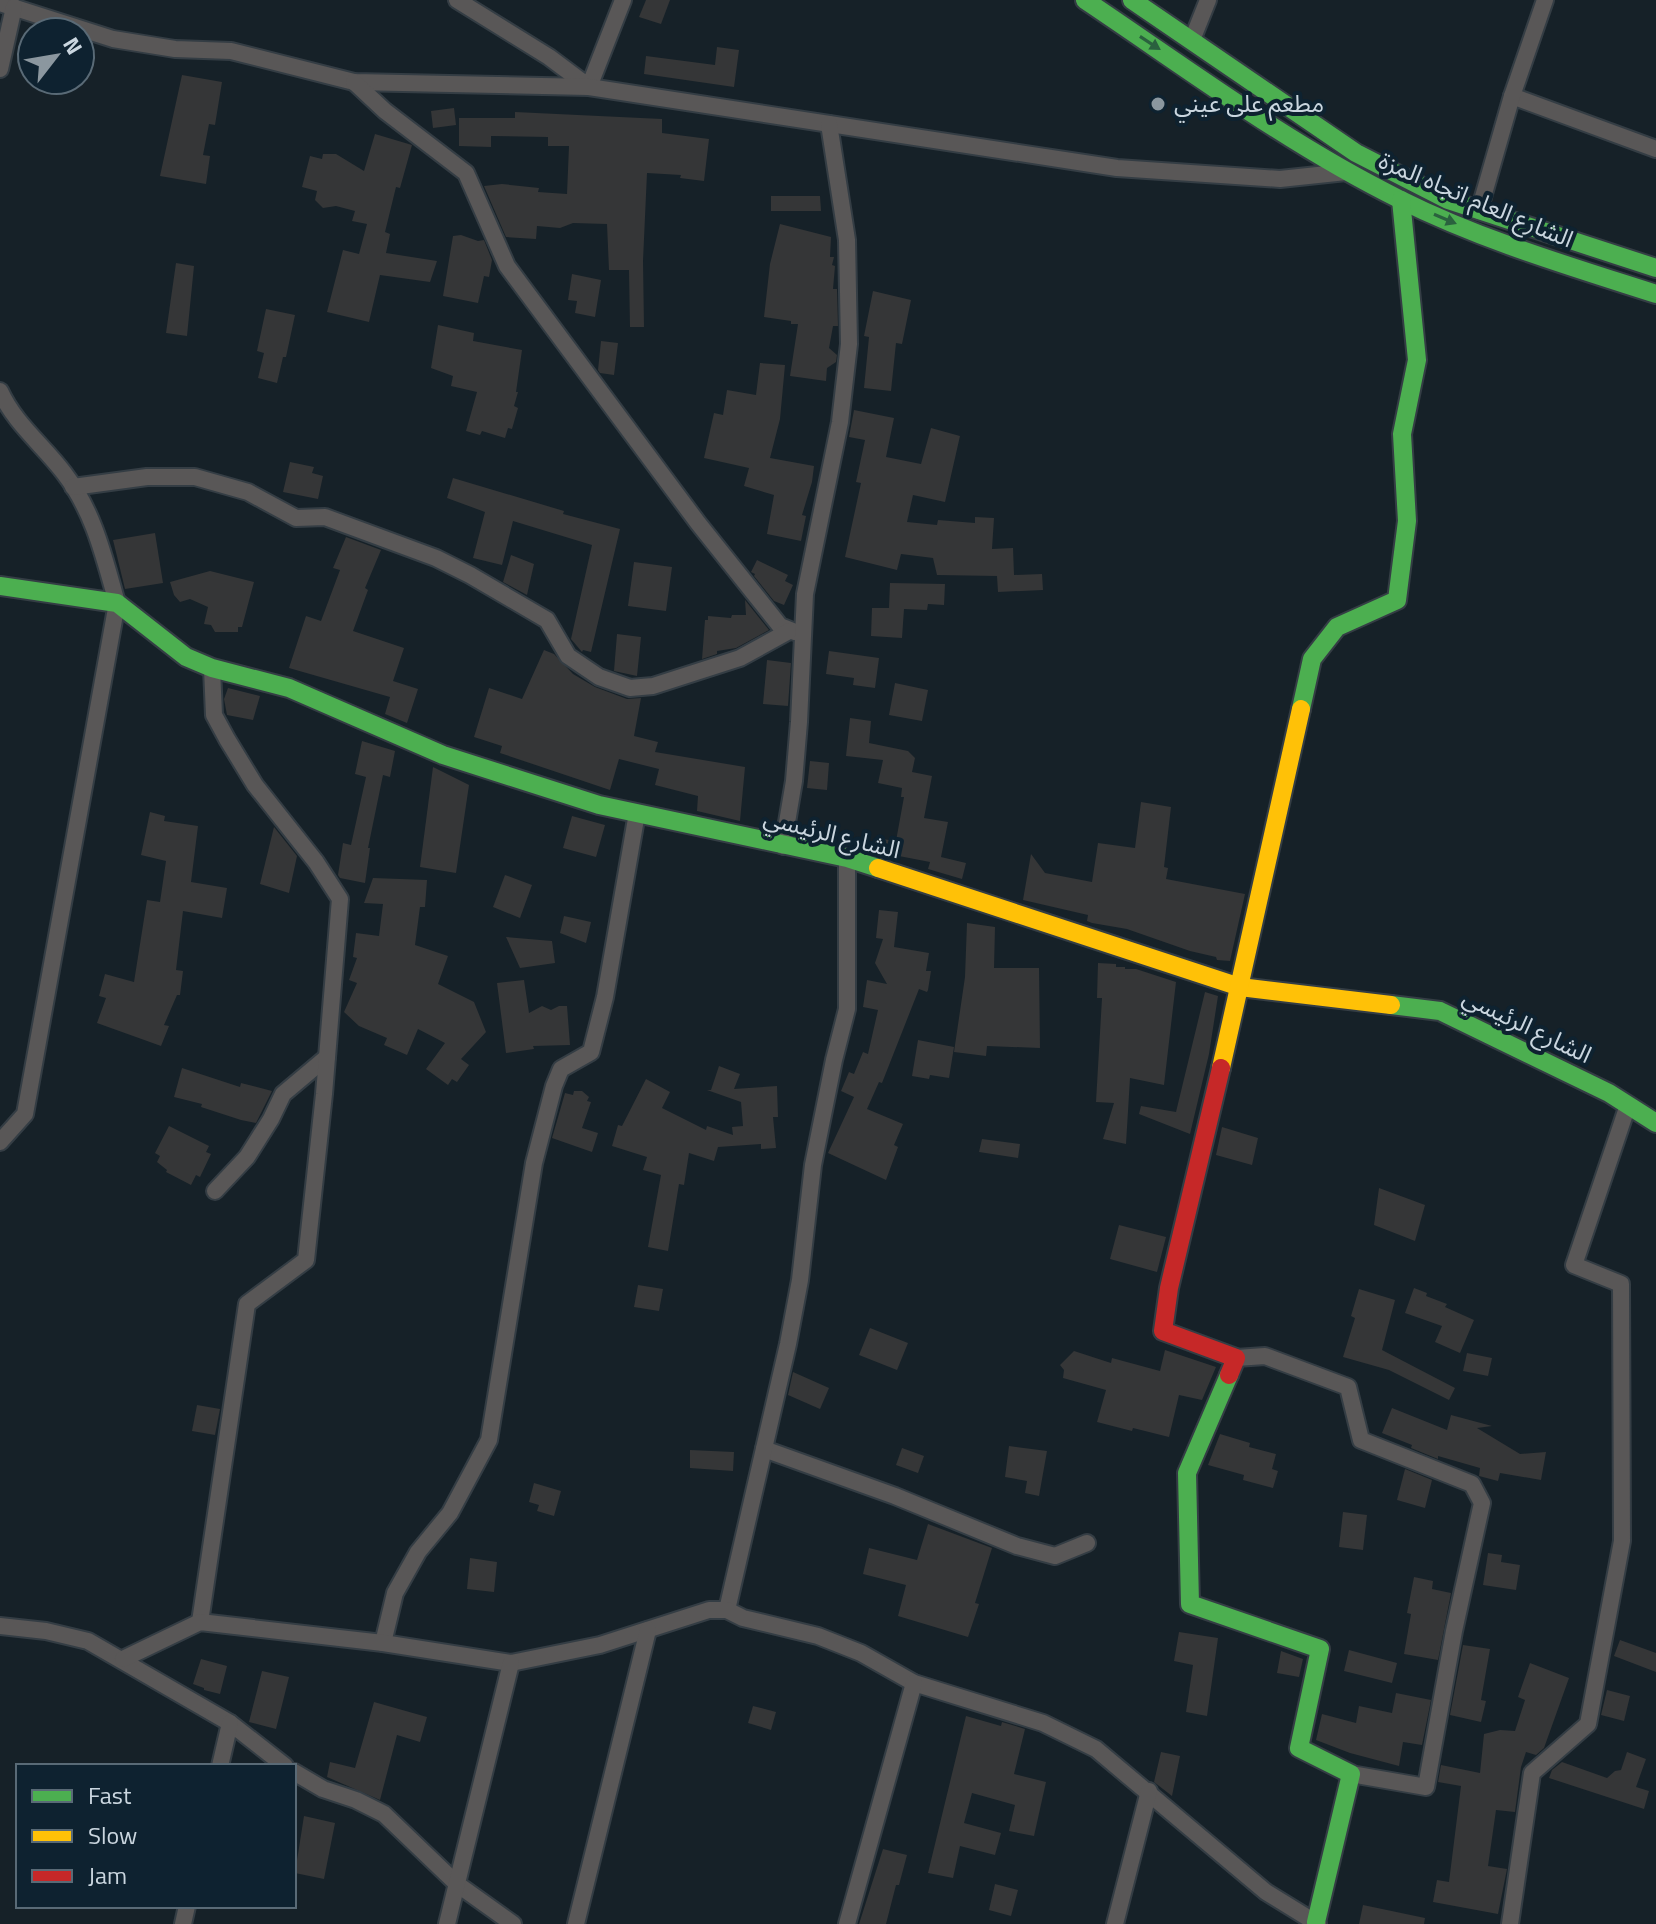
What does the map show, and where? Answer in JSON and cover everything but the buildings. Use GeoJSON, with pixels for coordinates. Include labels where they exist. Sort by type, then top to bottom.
{"type":"FeatureCollection","features":[{"type":"Feature","properties":{"kind":"street"},"geometry":{"type":"LineString","coordinates":[[457,0],[549,57],[589,87]]}},
{"type":"Feature","properties":{"kind":"street"},"geometry":{"type":"LineString","coordinates":[[589,87],[623,0]]}},
{"type":"Feature","properties":{"kind":"street","name":"الشارع العام اتجاه المزة"},"geometry":{"type":"LineString","coordinates":[[1085,0],[1347,171],[1401,200],[1500,242],[1656,294]]}},
{"type":"Feature","properties":{"kind":"street"},"geometry":{"type":"LineString","coordinates":[[1132,0],[1356,153],[1448,200],[1656,268]]}},
{"type":"Feature","properties":{"kind":"street"},"geometry":{"type":"LineString","coordinates":[[1192,40],[1208,0]]}},
{"type":"Feature","properties":{"kind":"street"},"geometry":{"type":"LineString","coordinates":[[1479,211],[1512,96],[1545,0]]}},
{"type":"Feature","properties":{"kind":"street"},"geometry":{"type":"LineString","coordinates":[[0,69],[7,5],[113,39],[175,49],[231,51],[354,82],[589,87],[1117,168],[1280,179],[1347,171],[1356,153]]}},
{"type":"Feature","properties":{"kind":"street"},"geometry":{"type":"LineString","coordinates":[[354,82],[385,111],[466,173],[507,266],[698,523],[780,626],[795,632]]}},
{"type":"Feature","properties":{"kind":"street"},"geometry":{"type":"LineString","coordinates":[[1512,96],[1656,149]]}},
{"type":"Feature","properties":{"kind":"street"},"geometry":{"type":"LineString","coordinates":[[783,846],[796,751],[795,632],[840,422],[849,344],[847,240],[829,124]]}},
{"type":"Feature","properties":{"kind":"street"},"geometry":{"type":"LineString","coordinates":[[1236,1358],[1187,1473],[1190,1604],[1320,1649],[1299,1748],[1351,1774],[1426,1787],[1454,1631],[1482,1503],[1472,1484],[1361,1440],[1348,1387],[1265,1356],[1236,1358],[1163,1331],[1169,1288],[1240,987],[1312,659],[1337,627],[1397,600],[1407,521],[1402,434],[1417,360],[1401,200]]}},
{"type":"Feature","properties":{"kind":"street"},"geometry":{"type":"LineString","coordinates":[[0,391],[10,412],[65,473],[94,524],[117,603],[25,1114],[0,1142]]}},
{"type":"Feature","properties":{"kind":"street"},"geometry":{"type":"LineString","coordinates":[[73,487],[147,477],[195,477],[248,492],[296,518],[325,517],[436,558],[470,575],[547,620],[568,656],[599,677],[630,688],[653,686],[740,658],[795,632]]}},
{"type":"Feature","properties":{"kind":"street","name":"الشارع الرئيسي"},"geometry":{"type":"LineString","coordinates":[[0,586],[117,603],[186,657],[212,668],[289,688],[443,755],[599,805],[847,858],[1240,987],[1440,1011],[1609,1093],[1656,1123]]}},
{"type":"Feature","properties":{"kind":"street"},"geometry":{"type":"LineString","coordinates":[[200,1622],[247,1304],[306,1260],[340,899],[316,862],[255,785],[227,739],[214,715],[212,668]]}},
{"type":"Feature","properties":{"kind":"street"},"geometry":{"type":"LineString","coordinates":[[383,1643],[395,1593],[418,1552],[450,1513],[489,1440],[534,1163],[561,1069],[591,1052],[605,997],[637,813]]}},
{"type":"Feature","properties":{"kind":"street"},"geometry":{"type":"LineString","coordinates":[[727,1610],[800,1280],[813,1165],[847,1009],[847,858]]}},
{"type":"Feature","properties":{"kind":"street"},"geometry":{"type":"LineString","coordinates":[[215,1191],[247,1157],[283,1094],[327,1057]]}},
{"type":"Feature","properties":{"kind":"street"},"geometry":{"type":"LineString","coordinates":[[1510,1924],[1532,1773],[1588,1724],[1622,1541],[1621,1284],[1574,1265],[1628,1105]]}},
{"type":"Feature","properties":{"kind":"street"},"geometry":{"type":"LineString","coordinates":[[764,1449],[895,1496],[1017,1546],[1055,1556],[1087,1543]]}},
{"type":"Feature","properties":{"kind":"street"},"geometry":{"type":"LineString","coordinates":[[123,1659],[200,1622],[383,1643],[511,1663],[600,1645],[709,1610],[727,1610],[743,1618],[818,1636],[861,1653],[914,1683],[1043,1723],[1096,1749],[1266,1892],[1317,1923],[1351,1774]]}},
{"type":"Feature","properties":{"kind":"street"},"geometry":{"type":"LineString","coordinates":[[0,1626],[46,1631],[88,1641],[230,1723],[282,1764]]}},
{"type":"Feature","properties":{"kind":"street"},"geometry":{"type":"LineString","coordinates":[[576,1924],[648,1630]]}},
{"type":"Feature","properties":{"kind":"street"},"geometry":{"type":"LineString","coordinates":[[447,1924],[511,1663]]}},
{"type":"Feature","properties":{"kind":"street"},"geometry":{"type":"LineString","coordinates":[[847,1924],[914,1683]]}},
{"type":"Feature","properties":{"kind":"street"},"geometry":{"type":"LineString","coordinates":[[220,1764],[230,1723]]}},
{"type":"Feature","properties":{"kind":"street"},"geometry":{"type":"LineString","coordinates":[[296,1773],[323,1789],[384,1814],[457,1884],[513,1924]]}},
{"type":"Feature","properties":{"kind":"street"},"geometry":{"type":"LineString","coordinates":[[1115,1924],[1149,1791]]}},
{"type":"Feature","properties":{"kind":"traffic: fast"},"geometry":{"type":"LineString","coordinates":[[1085,0],[1278,130],[1399,199],[1493,240],[1656,294]]}},
{"type":"Feature","properties":{"kind":"traffic: fast"},"geometry":{"type":"LineString","coordinates":[[1132,0],[1356,153],[1448,200],[1656,268]]}},
{"type":"Feature","properties":{"kind":"traffic: fast"},"geometry":{"type":"LineString","coordinates":[[1301,709],[1312,659],[1337,627],[1397,600],[1407,521],[1402,434],[1417,360],[1401,200]]}},
{"type":"Feature","properties":{"kind":"traffic: fast"},"geometry":{"type":"LineString","coordinates":[[0,586],[117,603],[186,657],[212,668],[289,688],[443,755],[599,805],[847,858],[878,868]]}},
{"type":"Feature","properties":{"kind":"traffic: fast"},"geometry":{"type":"LineString","coordinates":[[1391,1005],[1440,1011],[1609,1093],[1656,1123]]}},
{"type":"Feature","properties":{"kind":"traffic: fast"},"geometry":{"type":"LineString","coordinates":[[1229,1375],[1187,1473],[1190,1604],[1320,1649],[1299,1748],[1351,1774],[1316,1922]]}},
{"type":"Feature","properties":{"kind":"traffic: slow"},"geometry":{"type":"LineString","coordinates":[[1221,1068],[1301,709]]}},
{"type":"Feature","properties":{"kind":"traffic: slow"},"geometry":{"type":"LineString","coordinates":[[878,868],[1240,987],[1391,1005]]}},
{"type":"Feature","properties":{"kind":"traffic: jam"},"geometry":{"type":"LineString","coordinates":[[1221,1068],[1169,1288],[1163,1331],[1236,1358],[1229,1375]]}},
{"type":"Feature","properties":{"kind":"place","name":"مطعم على عيني"},"geometry":{"type":"Point","coordinates":[1158,104]}}]}
